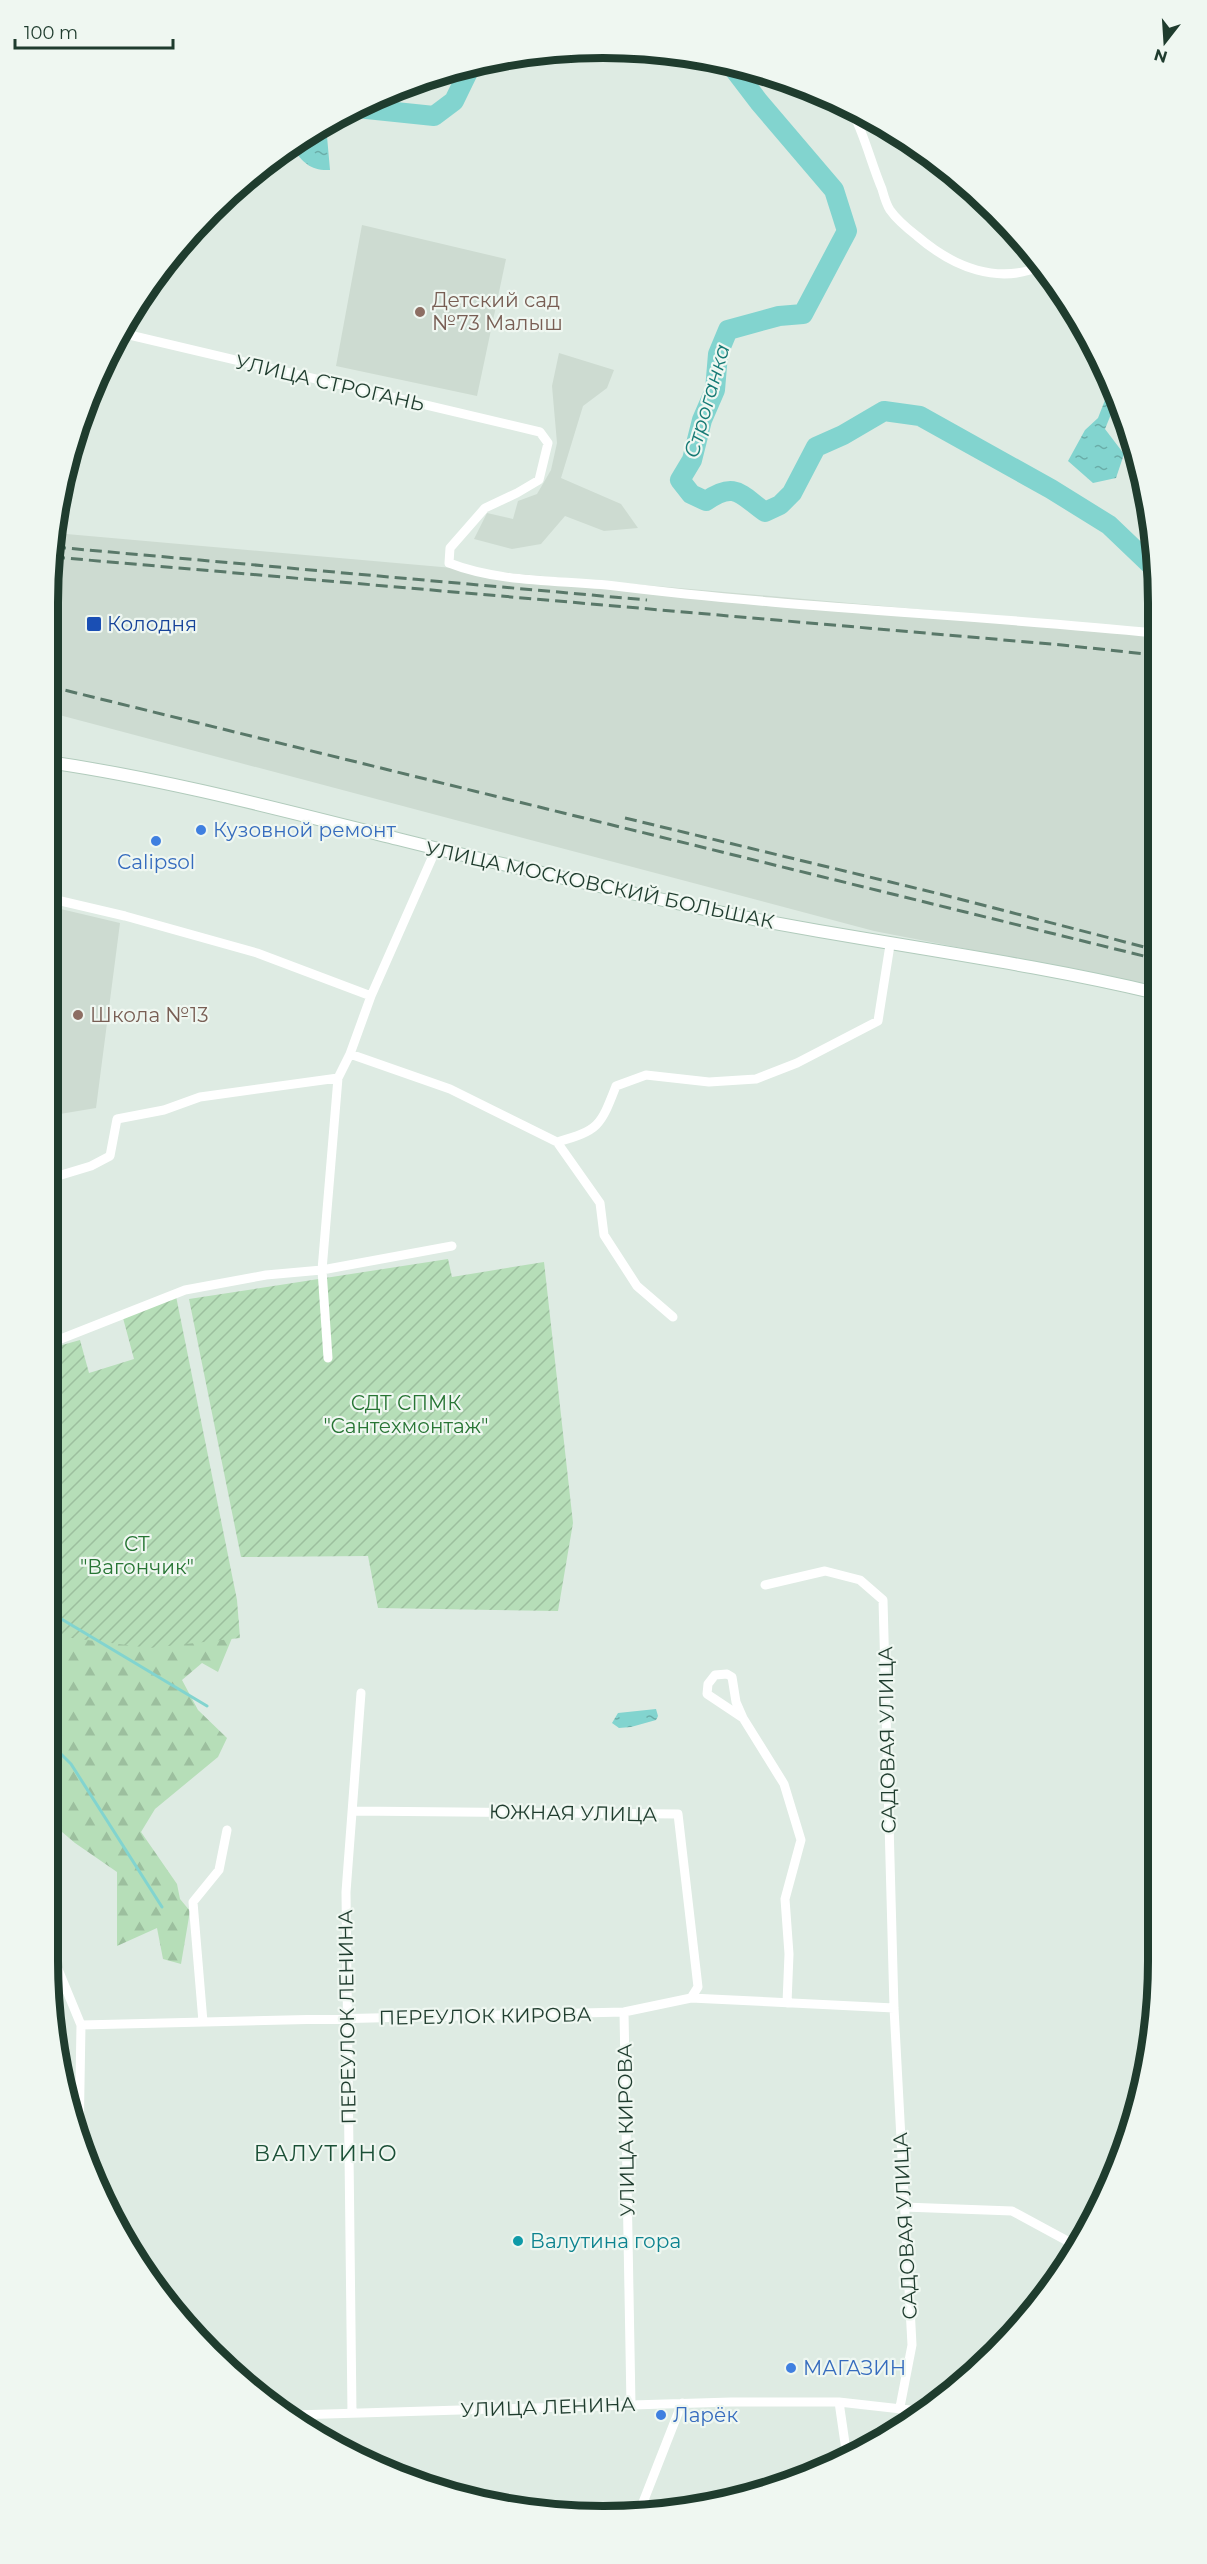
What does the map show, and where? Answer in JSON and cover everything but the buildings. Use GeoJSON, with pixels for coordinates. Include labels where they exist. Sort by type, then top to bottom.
{"type":"FeatureCollection","features":[{"type":"Feature","properties":{"kind":"street"},"geometry":{"type":"LineString","coordinates":[[858,122],[867,153],[890,210],[927,245],[950,260],[974,270],[1003,275],[1034,269]]}},
{"type":"Feature","properties":{"kind":"street","name":"УЛИЦА СТРОГАНЬ"},"geometry":{"type":"LineString","coordinates":[[130,335],[540,432],[548,443],[538,480],[485,508],[450,548],[449,563],[491,574],[641,589],[1148,632]]}},
{"type":"Feature","properties":{"kind":"street","name":"УЛИЦА МОСКОВСКИЙ БОЛЬШАК"},"geometry":{"type":"LineString","coordinates":[[58,764],[151,779],[436,849],[737,916],[890,945],[1068,972],[1148,991]]}},
{"type":"Feature","properties":{"kind":"street"},"geometry":{"type":"LineString","coordinates":[[328,1358],[322,1270],[338,1078],[371,996],[436,849]]}},
{"type":"Feature","properties":{"kind":"street"},"geometry":{"type":"LineString","coordinates":[[58,900],[125,916],[257,953],[371,996]]}},
{"type":"Feature","properties":{"kind":"street"},"geometry":{"type":"LineString","coordinates":[[557,1142],[588,1133],[604,1116],[616,1086],[646,1075],[709,1082],[756,1079],[796,1063],[878,1021],[890,945]]}},
{"type":"Feature","properties":{"kind":"street"},"geometry":{"type":"LineString","coordinates":[[350,1053],[450,1089],[557,1142],[600,1203],[604,1235],[637,1286],[673,1317]]}},
{"type":"Feature","properties":{"kind":"street"},"geometry":{"type":"LineString","coordinates":[[58,1176],[91,1166],[110,1156],[117,1119],[164,1110],[200,1097],[338,1078]]}},
{"type":"Feature","properties":{"kind":"street"},"geometry":{"type":"LineString","coordinates":[[58,1340],[185,1290],[266,1275],[322,1270],[452,1246]]}},
{"type":"Feature","properties":{"kind":"street","name":"САДОВАЯ УЛИЦА"},"geometry":{"type":"LineString","coordinates":[[765,1585],[825,1571],[860,1580],[883,1600],[894,2008],[912,2345],[900,2407]]}},
{"type":"Feature","properties":{"kind":"street"},"geometry":{"type":"LineString","coordinates":[[743,1718],[707,1694],[708,1684],[715,1675],[727,1674],[732,1677],[736,1702],[743,1718],[784,1784],[801,1840],[784,1899],[789,1954],[788,2003]]}},
{"type":"Feature","properties":{"kind":"street","name":"ПЕРЕУЛОК ЛЕНИНА"},"geometry":{"type":"LineString","coordinates":[[352,2413],[345,1893],[361,1693]]}},
{"type":"Feature","properties":{"kind":"street","name":"ЮЖНАЯ УЛИЦА"},"geometry":{"type":"LineString","coordinates":[[353,1811],[678,1814],[698,1987]]}},
{"type":"Feature","properties":{"kind":"street"},"geometry":{"type":"LineString","coordinates":[[203,2022],[193,1902],[219,1869],[227,1830]]}},
{"type":"Feature","properties":{"kind":"street"},"geometry":{"type":"LineString","coordinates":[[59,1971],[81,2025],[80,2111]]}},
{"type":"Feature","properties":{"kind":"street"},"geometry":{"type":"LineString","coordinates":[[691,1998],[698,1987],[707,1999]]}},
{"type":"Feature","properties":{"kind":"street"},"geometry":{"type":"LineString","coordinates":[[624,2012],[691,1998],[894,2008]]}},
{"type":"Feature","properties":{"kind":"street","name":"ПЕРЕУЛОК КИРОВА"},"geometry":{"type":"LineString","coordinates":[[81,2025],[624,2012]]}},
{"type":"Feature","properties":{"kind":"street","name":"УЛИЦА КИРОВА"},"geometry":{"type":"LineString","coordinates":[[624,2012],[631,2405]]}},
{"type":"Feature","properties":{"kind":"street"},"geometry":{"type":"LineString","coordinates":[[904,2207],[1012,2211],[1069,2243]]}},
{"type":"Feature","properties":{"kind":"street"},"geometry":{"type":"LineString","coordinates":[[838,2402],[846,2449]]}},
{"type":"Feature","properties":{"kind":"street","name":"УЛИЦА ЛЕНИНА"},"geometry":{"type":"LineString","coordinates":[[302,2415],[682,2403],[838,2402],[912,2410]]}},
{"type":"Feature","properties":{"kind":"street"},"geometry":{"type":"LineString","coordinates":[[642,2504],[682,2403]]}},
{"type":"Feature","properties":{"kind":"shaded area","name":"Детский сад №73 Малыш"},"geometry":{"type":"Polygon","coordinates":[[[362,225],[506,259],[477,396],[336,366],[362,225]]]}},
{"type":"Feature","properties":{"kind":"shaded area"},"geometry":{"type":"Polygon","coordinates":[[[559,353],[614,370],[607,388],[583,406],[561,478],[621,504],[638,528],[604,531],[565,516],[541,544],[512,549],[474,539],[487,513],[513,519],[518,501],[537,494],[551,470],[557,443],[552,386],[559,353]]]}},
{"type":"Feature","properties":{"kind":"shaded area"},"geometry":{"type":"Polygon","coordinates":[[[63,534],[1148,629],[1148,984],[874,931],[58,715],[58,604],[63,534]]]}},
{"type":"Feature","properties":{"kind":"shaded area","name":"Школа №13"},"geometry":{"type":"Polygon","coordinates":[[[58,908],[120,923],[96,1108],[58,1114],[58,908]]]}},
{"type":"Feature","properties":{"kind":"green space","name":"СДТ СПМК \"Сантехмонтаж\""},"geometry":{"type":"Polygon","coordinates":[[[448,1259],[452,1277],[544,1262],[573,1523],[558,1611],[378,1608],[368,1556],[241,1557],[189,1299],[448,1259]]]}},
{"type":"Feature","properties":{"kind":"green space","name":"СТ \"Вагончик\""},"geometry":{"type":"Polygon","coordinates":[[[176,1296],[237,1600],[240,1638],[150,1648],[58,1636],[58,1346],[80,1340],[89,1373],[134,1359],[123,1318],[176,1296]]]}},
{"type":"Feature","properties":{"kind":"green space"},"geometry":{"type":"Polygon","coordinates":[[[58,1402],[210,1560],[239,1621],[218,1672],[202,1663],[182,1680],[198,1710],[227,1738],[218,1757],[155,1809],[141,1832],[177,1884],[180,1899],[190,1911],[181,1964],[163,1959],[157,1928],[117,1946],[117,1872],[58,1829],[58,1402]]]}},
{"type":"Feature","properties":{"kind":"water"},"geometry":{"type":"Polygon","coordinates":[[[327,134],[330,170],[308,165],[297,153],[327,134]]]}},
{"type":"Feature","properties":{"kind":"water"},"geometry":{"type":"Polygon","coordinates":[[[1107,395],[1113,410],[1105,429],[1124,454],[1116,478],[1093,483],[1068,461],[1085,430],[1098,418],[1107,395]]]}},
{"type":"Feature","properties":{"kind":"water"},"geometry":{"type":"Polygon","coordinates":[[[656,1709],[658,1716],[656,1720],[619,1728],[612,1723],[618,1713],[656,1709]]]}},
{"type":"Feature","properties":{"kind":"waterway","name":"Строганка"},"geometry":{"type":"LineString","coordinates":[[374,110],[434,116],[454,101],[466,76]]}},
{"type":"Feature","properties":{"kind":"waterway","name":"Строганка"},"geometry":{"type":"LineString","coordinates":[[739,76],[834,190],[847,231],[803,314],[779,316],[728,330],[718,354],[715,390],[702,420],[692,460],[680,480],[691,494],[706,501],[724,492],[737,492],[765,512],[780,505],[792,493],[816,447],[843,435],[884,411],[920,416],[1051,489],[1109,525],[1146,561]]}},
{"type":"Feature","properties":{"kind":"waterway"},"geometry":{"type":"LineString","coordinates":[[58,1617],[207,1706]]}},
{"type":"Feature","properties":{"kind":"waterway"},"geometry":{"type":"LineString","coordinates":[[58,1751],[71,1764],[162,1907]]}},
{"type":"Feature","properties":{"kind":"railway"},"geometry":{"type":"LineString","coordinates":[[62,548],[647,600]]}},
{"type":"Feature","properties":{"kind":"railway"},"geometry":{"type":"LineString","coordinates":[[61,558],[1148,654]]}},
{"type":"Feature","properties":{"kind":"railway"},"geometry":{"type":"LineString","coordinates":[[58,688],[1148,957]]}},
{"type":"Feature","properties":{"kind":"railway"},"geometry":{"type":"LineString","coordinates":[[625,818],[940,894],[1148,948]]}},
{"type":"Feature","properties":{"kind":"place","name":"Детский сад №73 Малыш"},"geometry":{"type":"Point","coordinates":[420,312]}},
{"type":"Feature","properties":{"kind":"place","name":"Колодня"},"geometry":{"type":"Point","coordinates":[94,624]}},
{"type":"Feature","properties":{"kind":"place","name":"Кузовной ремонт"},"geometry":{"type":"Point","coordinates":[201,830]}},
{"type":"Feature","properties":{"kind":"place","name":"Сalipsol"},"geometry":{"type":"Point","coordinates":[156,841]}},
{"type":"Feature","properties":{"kind":"place","name":"Школа №13"},"geometry":{"type":"Point","coordinates":[78,1015]}},
{"type":"Feature","properties":{"kind":"place","name":"Валутина гора"},"geometry":{"type":"Point","coordinates":[518,2241]}},
{"type":"Feature","properties":{"kind":"place","name":"МАГАЗИН"},"geometry":{"type":"Point","coordinates":[791,2368]}},
{"type":"Feature","properties":{"kind":"place","name":"Ларёк"},"geometry":{"type":"Point","coordinates":[661,2415]}},
{"type":"Feature","properties":{"kind":"district","name":"ВАЛУТИНО"},"geometry":{"type":"Point","coordinates":[326,2153]}}]}
